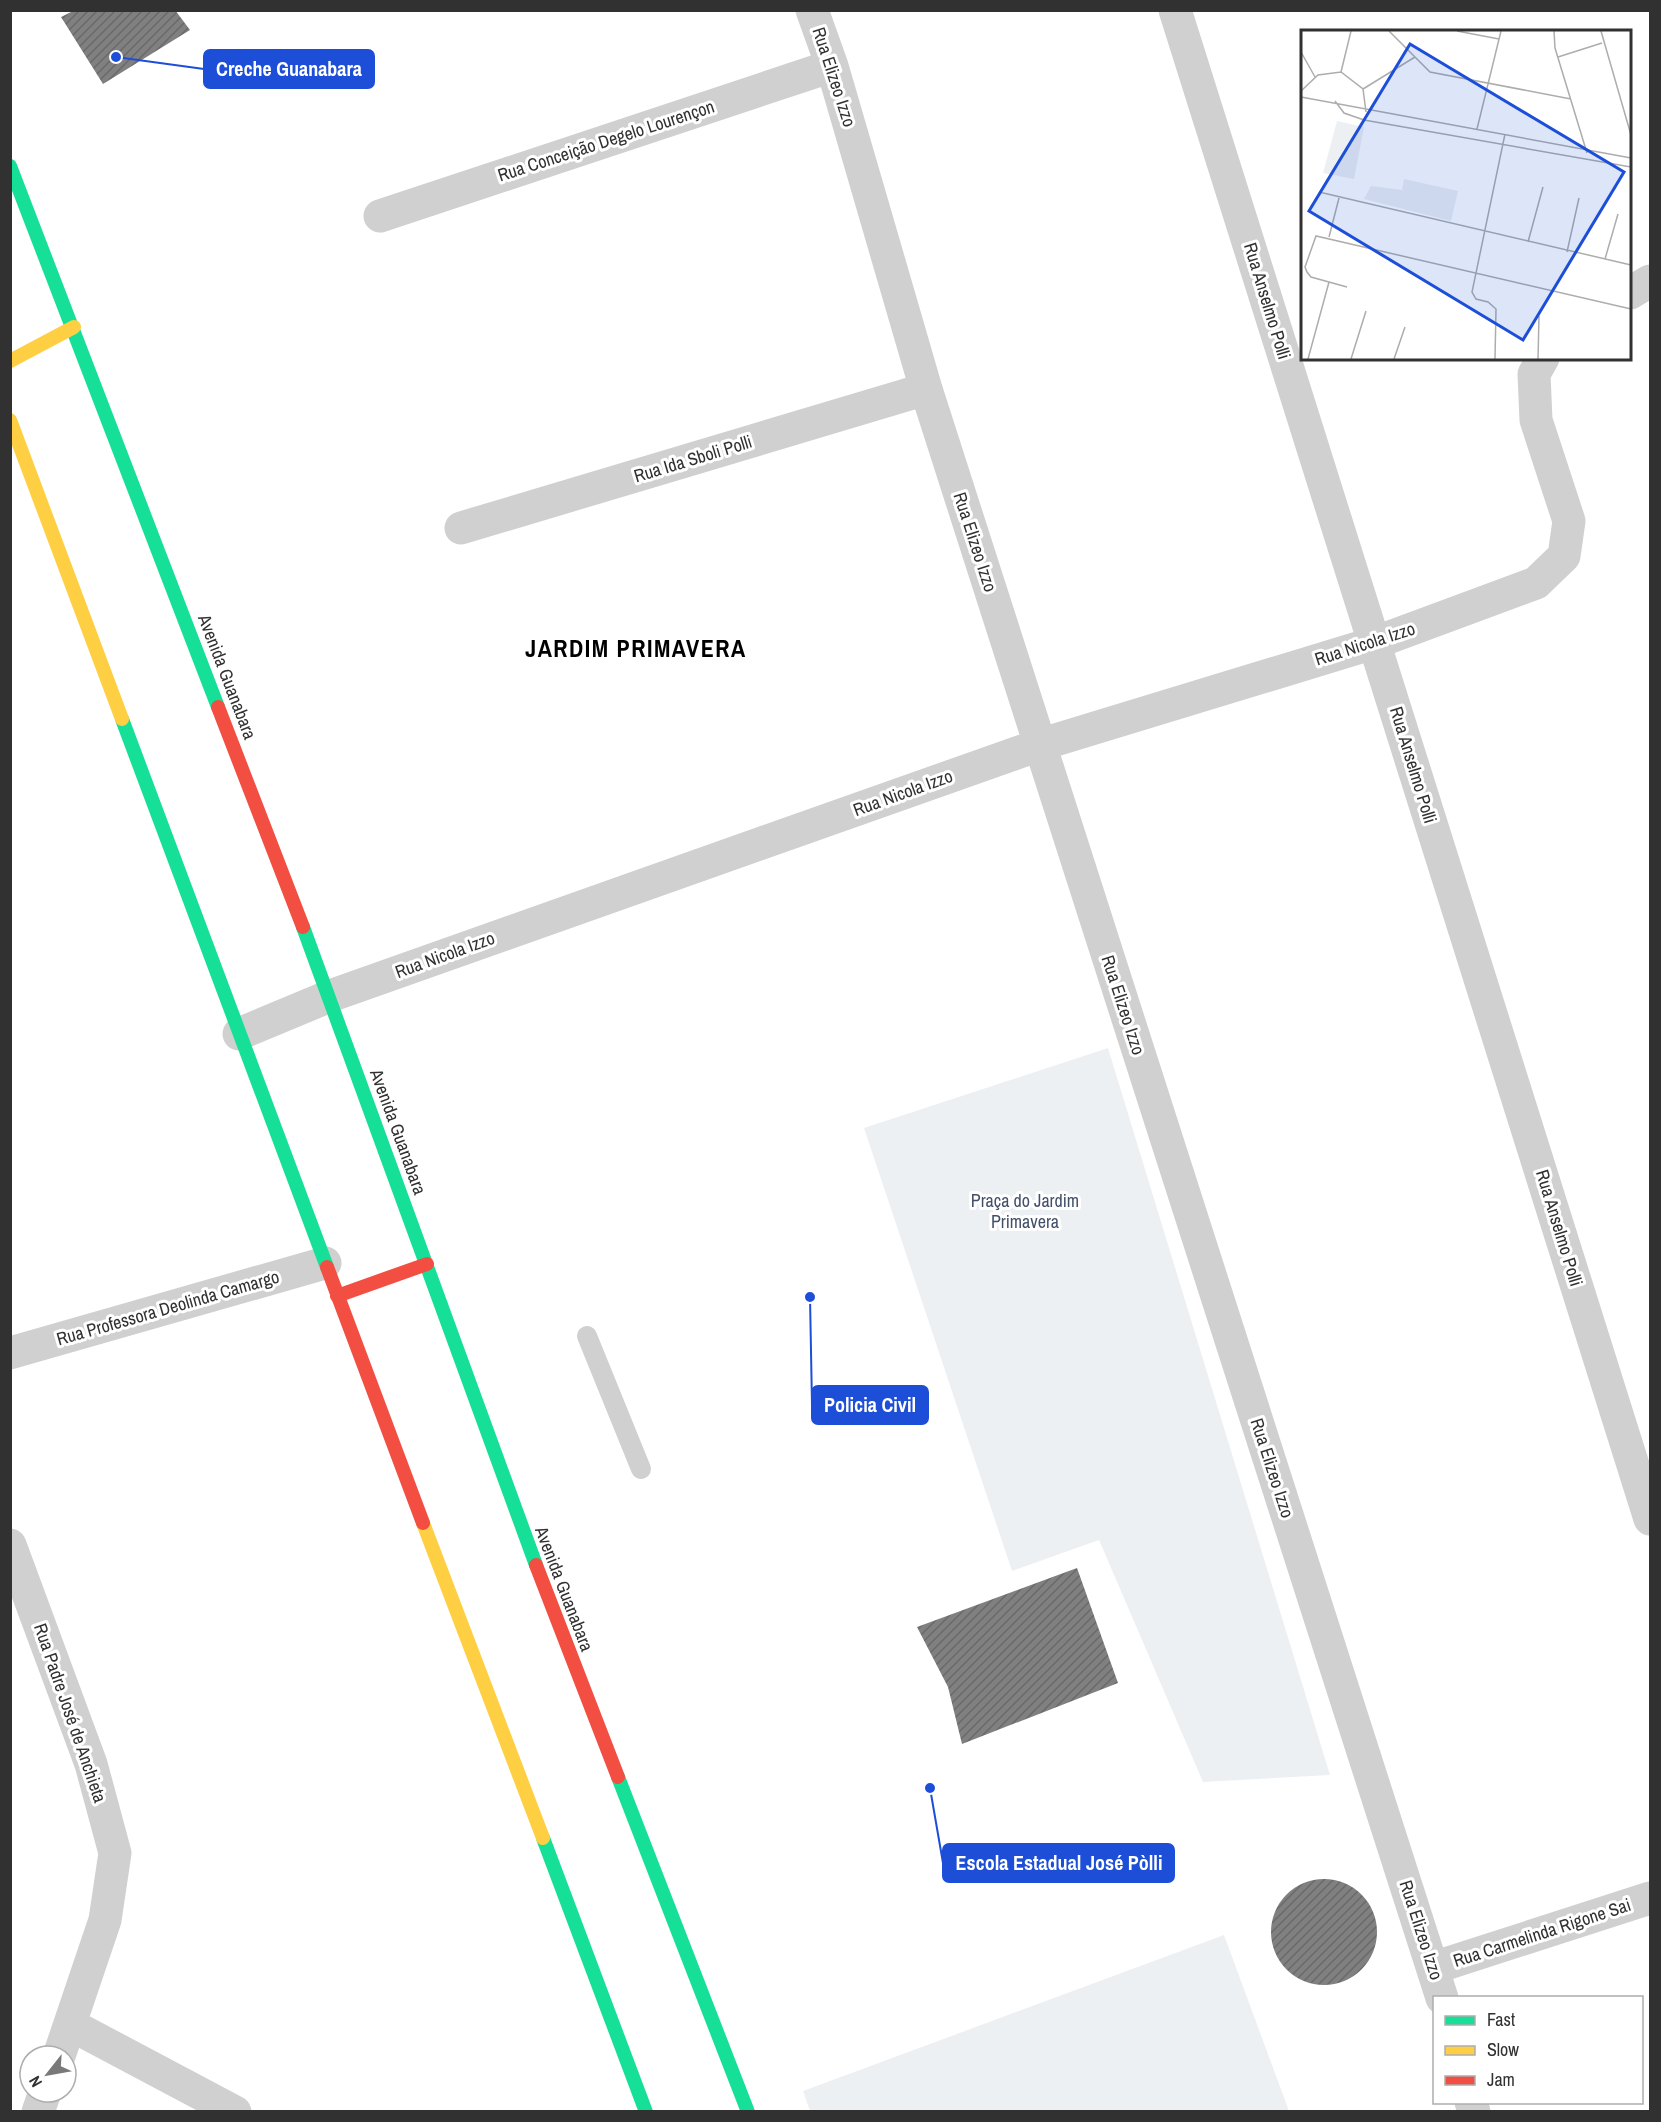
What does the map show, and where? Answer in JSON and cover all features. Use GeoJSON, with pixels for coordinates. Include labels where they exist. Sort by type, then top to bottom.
{"type":"FeatureCollection","features":[{"type":"Feature","properties":{"kind":"main road","name":"Avenida Guanabara"},"geometry":{"type":"LineString","coordinates":[[10,166],[330,996],[518,1520],[748,2112]]}},
{"type":"Feature","properties":{"kind":"main road"},"geometry":{"type":"LineString","coordinates":[[10,361],[74,327]]}},
{"type":"Feature","properties":{"kind":"main road"},"geometry":{"type":"LineString","coordinates":[[10,420],[337,1296],[646,2112]]}},
{"type":"Feature","properties":{"kind":"main road"},"geometry":{"type":"LineString","coordinates":[[337,1296],[427,1264]]}},
{"type":"Feature","properties":{"kind":"street","name":"Rua Elizeo Izzo"},"geometry":{"type":"LineString","coordinates":[[812,10],[832,66],[926,389],[1438,1983]]}},
{"type":"Feature","properties":{"kind":"street","name":"Rua Anselmo Polli"},"geometry":{"type":"LineString","coordinates":[[1175,10],[1650,1519]]}},
{"type":"Feature","properties":{"kind":"street","name":"Rua Conceição Degelo Lourençon"},"geometry":{"type":"LineString","coordinates":[[380,216],[832,66]]}},
{"type":"Feature","properties":{"kind":"street"},"geometry":{"type":"LineString","coordinates":[[1631,292],[1650,281]]}},
{"type":"Feature","properties":{"kind":"street","name":"Rua Nicola Izzo"},"geometry":{"type":"LineString","coordinates":[[239,1034],[330,996],[1039,745],[1374,643],[1536,583],[1564,556],[1569,521],[1536,420],[1534,374],[1542,360]]}},
{"type":"Feature","properties":{"kind":"street","name":"Rua Ida Sboli Polli"},"geometry":{"type":"LineString","coordinates":[[460,528],[926,389]]}},
{"type":"Feature","properties":{"kind":"street","name":"Rua Professora Deolinda Camargo"},"geometry":{"type":"LineString","coordinates":[[10,1353],[325,1263]]}},
{"type":"Feature","properties":{"kind":"street","name":"Rua Padre José de Anchieta"},"geometry":{"type":"LineString","coordinates":[[10,1545],[91,1764],[115,1853],[105,1920],[64,2044]]}},
{"type":"Feature","properties":{"kind":"street","name":"Rua Carmelinda Rigone Sai"},"geometry":{"type":"LineString","coordinates":[[1438,1983],[1650,1898]]}},
{"type":"Feature","properties":{"kind":"street"},"geometry":{"type":"LineString","coordinates":[[71,2025],[235,2112]]}},
{"type":"Feature","properties":{"kind":"lane"},"geometry":{"type":"LineString","coordinates":[[587,1336],[641,1469]]}},
{"type":"Feature","properties":{"kind":"green space","name":"Praça do Jardim Primavera"},"geometry":{"type":"Polygon","coordinates":[[[1108,1048],[1330,1775],[1203,1782],[1099,1540],[1012,1571],[864,1128],[1108,1048]]]}},
{"type":"Feature","properties":{"kind":"green space"},"geometry":{"type":"Polygon","coordinates":[[[1224,1935],[1289,2111],[810,2111],[803,2091],[1224,1935]]]}},
{"type":"Feature","properties":{"kind":"building"},"geometry":{"type":"Polygon","coordinates":[[[75,10],[175,10],[190,30],[103,84],[61,17],[75,10]]]}},
{"type":"Feature","properties":{"kind":"building"},"geometry":{"type":"Polygon","coordinates":[[[1077,1568],[1118,1683],[962,1744],[948,1687],[917,1627],[1077,1568]]]}},
{"type":"Feature","properties":{"kind":"building"},"geometry":{"type":"Polygon","coordinates":[[[1324,1879],[1344,1883],[1362,1894],[1373,1912],[1377,1932],[1373,1952],[1362,1970],[1344,1981],[1324,1985],[1304,1981],[1286,1970],[1275,1952],[1271,1932],[1275,1912],[1286,1894],[1304,1883],[1324,1879]]]}},
{"type":"Feature","properties":{"kind":"traffic: fast"},"geometry":{"type":"LineString","coordinates":[[10,166],[218,707]]}},
{"type":"Feature","properties":{"kind":"traffic: fast"},"geometry":{"type":"LineString","coordinates":[[122,719],[327,1267]]}},
{"type":"Feature","properties":{"kind":"traffic: fast"},"geometry":{"type":"LineString","coordinates":[[303,927],[536,1565]]}},
{"type":"Feature","properties":{"kind":"traffic: fast"},"geometry":{"type":"LineString","coordinates":[[618,1777],[748,2112]]}},
{"type":"Feature","properties":{"kind":"traffic: fast"},"geometry":{"type":"LineString","coordinates":[[543,1838],[646,2112]]}},
{"type":"Feature","properties":{"kind":"traffic: slow"},"geometry":{"type":"LineString","coordinates":[[10,361],[74,327]]}},
{"type":"Feature","properties":{"kind":"traffic: slow"},"geometry":{"type":"LineString","coordinates":[[10,420],[122,719]]}},
{"type":"Feature","properties":{"kind":"traffic: slow"},"geometry":{"type":"LineString","coordinates":[[423,1523],[543,1838]]}},
{"type":"Feature","properties":{"kind":"traffic: jam"},"geometry":{"type":"LineString","coordinates":[[218,707],[303,927]]}},
{"type":"Feature","properties":{"kind":"traffic: jam"},"geometry":{"type":"LineString","coordinates":[[337,1296],[427,1264]]}},
{"type":"Feature","properties":{"kind":"traffic: jam"},"geometry":{"type":"LineString","coordinates":[[327,1267],[423,1523]]}},
{"type":"Feature","properties":{"kind":"traffic: jam"},"geometry":{"type":"LineString","coordinates":[[536,1565],[618,1777]]}},
{"type":"Feature","properties":{"kind":"place","name":"Creche Guanabara"},"geometry":{"type":"Point","coordinates":[116,57]}},
{"type":"Feature","properties":{"kind":"place","name":"Policia Civil"},"geometry":{"type":"Point","coordinates":[810,1297]}},
{"type":"Feature","properties":{"kind":"place","name":"Escola Estadual José Pòlli"},"geometry":{"type":"Point","coordinates":[930,1788]}},
{"type":"Feature","properties":{"kind":"district","name":"JARDIM PRIMAVERA"},"geometry":{"type":"Point","coordinates":[636,649]}}]}
